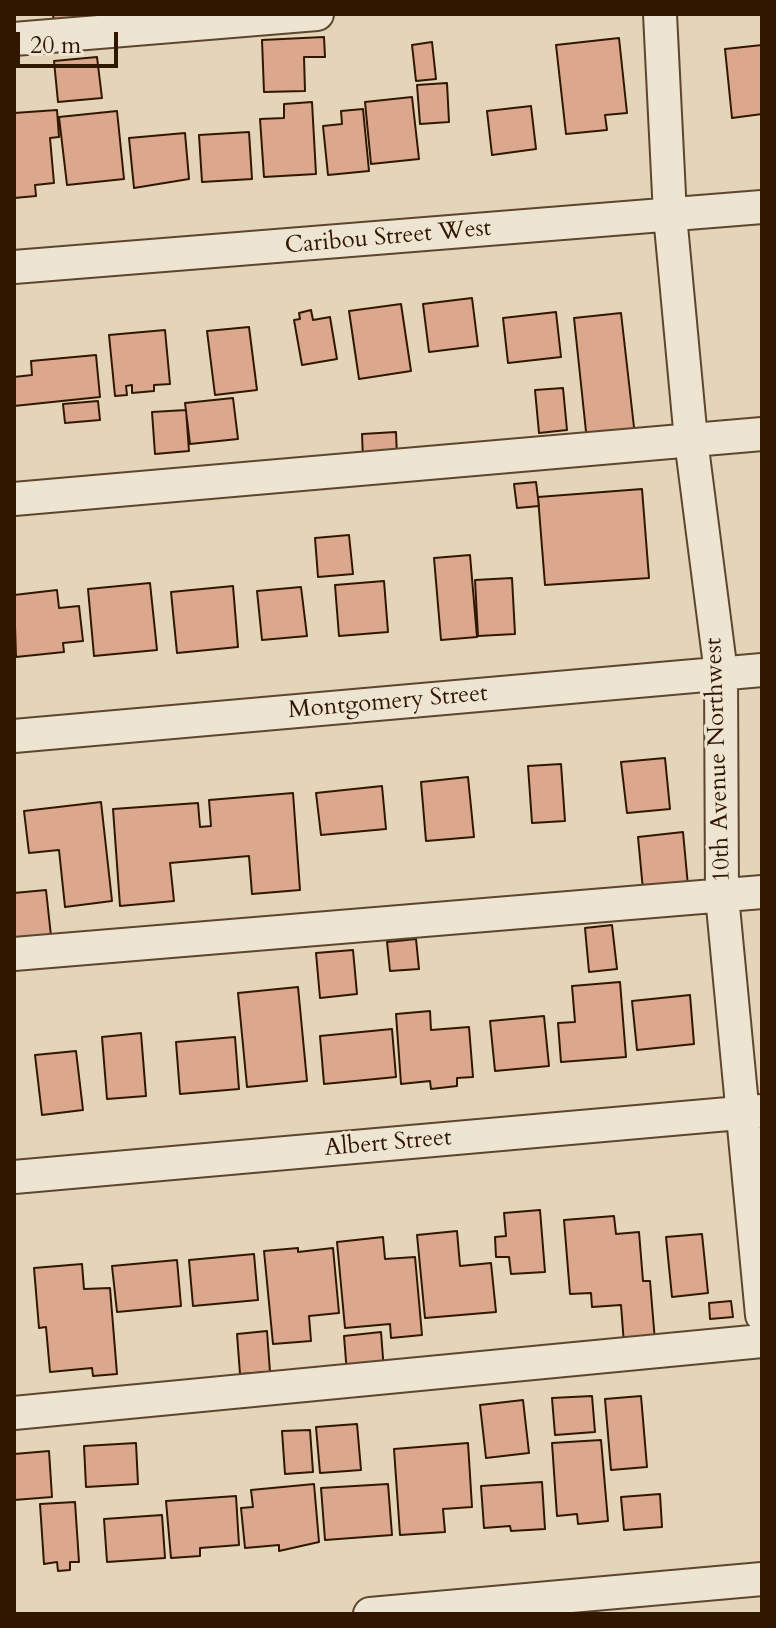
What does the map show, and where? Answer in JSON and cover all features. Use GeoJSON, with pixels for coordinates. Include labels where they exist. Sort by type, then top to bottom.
{"type":"FeatureCollection","features":[{"type":"Feature","properties":{"kind":"street"},"geometry":{"type":"LineString","coordinates":[[14,39],[317,14]]}},
{"type":"Feature","properties":{"kind":"street","name":"10th Avenue Northwest"},"geometry":{"type":"LineString","coordinates":[[660,14],[670,215],[691,440],[721,673],[722,896],[753,1112],[762,1315]]}},
{"type":"Feature","properties":{"kind":"street","name":"Caribou Street West"},"geometry":{"type":"LineString","coordinates":[[14,267],[762,207]]}},
{"type":"Feature","properties":{"kind":"street"},"geometry":{"type":"LineString","coordinates":[[14,499],[762,434]]}},
{"type":"Feature","properties":{"kind":"street","name":"Montgomery Street"},"geometry":{"type":"LineString","coordinates":[[14,736],[762,670]]}},
{"type":"Feature","properties":{"kind":"street"},"geometry":{"type":"LineString","coordinates":[[14,954],[762,892]]}},
{"type":"Feature","properties":{"kind":"street","name":"Albert Street"},"geometry":{"type":"LineString","coordinates":[[14,1177],[753,1112]]}},
{"type":"Feature","properties":{"kind":"street"},"geometry":{"type":"LineString","coordinates":[[14,1413],[762,1341]]}},
{"type":"Feature","properties":{"kind":"street"},"geometry":{"type":"LineString","coordinates":[[370,1614],[762,1579]]}},
{"type":"Feature","properties":{"kind":"building"},"geometry":{"type":"Polygon","coordinates":[[[53,14],[135,14],[54,23],[53,14]]]}},
{"type":"Feature","properties":{"kind":"building"},"geometry":{"type":"Polygon","coordinates":[[[324,37],[325,57],[304,57],[305,91],[264,92],[262,40],[324,37]]]}},
{"type":"Feature","properties":{"kind":"building"},"geometry":{"type":"Polygon","coordinates":[[[619,38],[627,113],[605,115],[607,130],[566,134],[556,45],[619,38]]]}},
{"type":"Feature","properties":{"kind":"building"},"geometry":{"type":"Polygon","coordinates":[[[432,42],[436,79],[416,81],[412,45],[432,42]]]}},
{"type":"Feature","properties":{"kind":"building"},"geometry":{"type":"Polygon","coordinates":[[[762,45],[762,114],[732,118],[725,49],[762,45]]]}},
{"type":"Feature","properties":{"kind":"building"},"geometry":{"type":"Polygon","coordinates":[[[97,57],[102,98],[58,102],[54,61],[97,57]]]}},
{"type":"Feature","properties":{"kind":"building"},"geometry":{"type":"Polygon","coordinates":[[[447,83],[449,122],[420,124],[417,85],[447,83]]]}},
{"type":"Feature","properties":{"kind":"building"},"geometry":{"type":"Polygon","coordinates":[[[412,97],[419,159],[371,164],[365,102],[412,97]]]}},
{"type":"Feature","properties":{"kind":"building"},"geometry":{"type":"Polygon","coordinates":[[[312,102],[316,174],[264,177],[260,119],[284,118],[284,104],[312,102]]]}},
{"type":"Feature","properties":{"kind":"building"},"geometry":{"type":"Polygon","coordinates":[[[531,106],[536,149],[492,155],[487,111],[531,106]]]}},
{"type":"Feature","properties":{"kind":"building"},"geometry":{"type":"Polygon","coordinates":[[[363,109],[369,171],[328,175],[323,126],[342,124],[341,111],[363,109]]]}},
{"type":"Feature","properties":{"kind":"building"},"geometry":{"type":"Polygon","coordinates":[[[57,110],[59,137],[50,138],[54,183],[35,185],[36,196],[14,198],[14,113],[57,110]]]}},
{"type":"Feature","properties":{"kind":"building"},"geometry":{"type":"Polygon","coordinates":[[[117,111],[124,179],[67,185],[59,117],[117,111]]]}},
{"type":"Feature","properties":{"kind":"building"},"geometry":{"type":"Polygon","coordinates":[[[249,132],[252,179],[202,182],[199,135],[249,132]]]}},
{"type":"Feature","properties":{"kind":"building"},"geometry":{"type":"Polygon","coordinates":[[[185,133],[189,179],[134,188],[129,138],[185,133]]]}},
{"type":"Feature","properties":{"kind":"building"},"geometry":{"type":"Polygon","coordinates":[[[472,298],[478,346],[429,352],[423,304],[472,298]]]}},
{"type":"Feature","properties":{"kind":"building"},"geometry":{"type":"Polygon","coordinates":[[[401,304],[411,371],[359,379],[349,311],[401,304]]]}},
{"type":"Feature","properties":{"kind":"building"},"geometry":{"type":"Polygon","coordinates":[[[311,310],[313,320],[330,317],[337,359],[302,365],[294,320],[300,319],[299,313],[311,310]]]}},
{"type":"Feature","properties":{"kind":"building"},"geometry":{"type":"Polygon","coordinates":[[[556,312],[561,357],[508,363],[503,318],[556,312]]]}},
{"type":"Feature","properties":{"kind":"building"},"geometry":{"type":"Polygon","coordinates":[[[621,313],[635,436],[587,441],[574,318],[621,313]]]}},
{"type":"Feature","properties":{"kind":"building"},"geometry":{"type":"Polygon","coordinates":[[[249,327],[257,390],[215,395],[207,331],[249,327]]]}},
{"type":"Feature","properties":{"kind":"building"},"geometry":{"type":"Polygon","coordinates":[[[165,330],[170,384],[154,385],[154,391],[132,393],[132,385],[126,386],[127,395],[115,396],[109,335],[165,330]]]}},
{"type":"Feature","properties":{"kind":"building"},"geometry":{"type":"Polygon","coordinates":[[[96,355],[100,397],[14,406],[14,377],[32,375],[31,361],[96,355]]]}},
{"type":"Feature","properties":{"kind":"building"},"geometry":{"type":"Polygon","coordinates":[[[563,388],[567,430],[539,433],[535,390],[563,388]]]}},
{"type":"Feature","properties":{"kind":"building"},"geometry":{"type":"Polygon","coordinates":[[[233,398],[238,439],[190,444],[185,403],[233,398]]]}},
{"type":"Feature","properties":{"kind":"building"},"geometry":{"type":"Polygon","coordinates":[[[98,401],[100,420],[65,423],[63,404],[98,401]]]}},
{"type":"Feature","properties":{"kind":"building"},"geometry":{"type":"Polygon","coordinates":[[[186,410],[189,451],[155,454],[152,412],[186,410]]]}},
{"type":"Feature","properties":{"kind":"building"},"geometry":{"type":"Polygon","coordinates":[[[396,432],[397,457],[363,459],[362,434],[396,432]]]}},
{"type":"Feature","properties":{"kind":"building"},"geometry":{"type":"Polygon","coordinates":[[[536,482],[539,506],[517,508],[514,484],[536,482]]]}},
{"type":"Feature","properties":{"kind":"building"},"geometry":{"type":"Polygon","coordinates":[[[642,489],[649,578],[545,585],[538,497],[642,489]]]}},
{"type":"Feature","properties":{"kind":"building"},"geometry":{"type":"Polygon","coordinates":[[[349,535],[353,574],[318,577],[315,538],[349,535]]]}},
{"type":"Feature","properties":{"kind":"building"},"geometry":{"type":"Polygon","coordinates":[[[470,555],[477,637],[441,640],[434,558],[470,555]]]}},
{"type":"Feature","properties":{"kind":"building"},"geometry":{"type":"Polygon","coordinates":[[[512,578],[515,634],[478,636],[475,580],[512,578]]]}},
{"type":"Feature","properties":{"kind":"building"},"geometry":{"type":"Polygon","coordinates":[[[384,581],[388,632],[339,636],[335,585],[384,581]]]}},
{"type":"Feature","properties":{"kind":"building"},"geometry":{"type":"Polygon","coordinates":[[[150,583],[157,650],[94,656],[88,589],[150,583]]]}},
{"type":"Feature","properties":{"kind":"building"},"geometry":{"type":"Polygon","coordinates":[[[233,586],[238,647],[177,653],[171,592],[233,586]]]}},
{"type":"Feature","properties":{"kind":"building"},"geometry":{"type":"Polygon","coordinates":[[[301,587],[307,636],[262,640],[257,591],[301,587]]]}},
{"type":"Feature","properties":{"kind":"building"},"geometry":{"type":"Polygon","coordinates":[[[57,590],[59,608],[79,606],[83,641],[63,643],[64,652],[16,657],[14,595],[57,590]]]}},
{"type":"Feature","properties":{"kind":"building"},"geometry":{"type":"Polygon","coordinates":[[[665,758],[670,809],[627,813],[621,762],[665,758]]]}},
{"type":"Feature","properties":{"kind":"building"},"geometry":{"type":"Polygon","coordinates":[[[561,764],[565,821],[532,823],[528,766],[561,764]]]}},
{"type":"Feature","properties":{"kind":"building"},"geometry":{"type":"Polygon","coordinates":[[[468,777],[474,837],[426,841],[421,782],[468,777]]]}},
{"type":"Feature","properties":{"kind":"building"},"geometry":{"type":"Polygon","coordinates":[[[382,786],[386,829],[321,835],[316,793],[382,786]]]}},
{"type":"Feature","properties":{"kind":"building"},"geometry":{"type":"Polygon","coordinates":[[[293,793],[300,890],[252,894],[249,856],[170,863],[174,901],[120,906],[113,809],[198,803],[200,827],[211,826],[209,800],[293,793]]]}},
{"type":"Feature","properties":{"kind":"building"},"geometry":{"type":"Polygon","coordinates":[[[101,802],[112,901],[65,907],[59,850],[29,853],[24,811],[101,802]]]}},
{"type":"Feature","properties":{"kind":"building"},"geometry":{"type":"Polygon","coordinates":[[[683,832],[688,886],[643,890],[638,837],[683,832]]]}},
{"type":"Feature","properties":{"kind":"building"},"geometry":{"type":"Polygon","coordinates":[[[46,890],[51,936],[14,941],[14,893],[46,890]]]}},
{"type":"Feature","properties":{"kind":"building"},"geometry":{"type":"Polygon","coordinates":[[[612,925],[617,969],[589,972],[585,928],[612,925]]]}},
{"type":"Feature","properties":{"kind":"building"},"geometry":{"type":"Polygon","coordinates":[[[416,939],[419,969],[390,971],[387,942],[416,939]]]}},
{"type":"Feature","properties":{"kind":"building"},"geometry":{"type":"Polygon","coordinates":[[[353,950],[357,994],[320,998],[316,953],[353,950]]]}},
{"type":"Feature","properties":{"kind":"building"},"geometry":{"type":"Polygon","coordinates":[[[620,982],[626,1057],[561,1062],[558,1023],[575,1022],[572,986],[620,982]]]}},
{"type":"Feature","properties":{"kind":"building"},"geometry":{"type":"Polygon","coordinates":[[[298,987],[307,1081],[247,1087],[238,993],[298,987]]]}},
{"type":"Feature","properties":{"kind":"building"},"geometry":{"type":"Polygon","coordinates":[[[690,995],[694,1044],[637,1050],[632,1001],[690,995]]]}},
{"type":"Feature","properties":{"kind":"building"},"geometry":{"type":"Polygon","coordinates":[[[430,1011],[431,1030],[469,1027],[473,1077],[457,1078],[457,1086],[431,1089],[430,1081],[401,1084],[396,1014],[430,1011]]]}},
{"type":"Feature","properties":{"kind":"building"},"geometry":{"type":"Polygon","coordinates":[[[544,1016],[549,1066],[495,1071],[490,1021],[544,1016]]]}},
{"type":"Feature","properties":{"kind":"building"},"geometry":{"type":"Polygon","coordinates":[[[392,1029],[396,1077],[324,1084],[320,1036],[392,1029]]]}},
{"type":"Feature","properties":{"kind":"building"},"geometry":{"type":"Polygon","coordinates":[[[141,1033],[146,1096],[107,1099],[102,1037],[141,1033]]]}},
{"type":"Feature","properties":{"kind":"building"},"geometry":{"type":"Polygon","coordinates":[[[235,1037],[239,1089],[180,1094],[176,1042],[235,1037]]]}},
{"type":"Feature","properties":{"kind":"building"},"geometry":{"type":"Polygon","coordinates":[[[76,1051],[83,1110],[42,1115],[35,1055],[76,1051]]]}},
{"type":"Feature","properties":{"kind":"building"},"geometry":{"type":"Polygon","coordinates":[[[540,1210],[545,1272],[511,1274],[509,1257],[496,1257],[495,1237],[506,1236],[504,1213],[540,1210]]]}},
{"type":"Feature","properties":{"kind":"building"},"geometry":{"type":"Polygon","coordinates":[[[614,1216],[616,1234],[639,1232],[643,1281],[650,1281],[655,1341],[624,1344],[621,1305],[592,1307],[591,1293],[570,1294],[564,1220],[614,1216]]]}},
{"type":"Feature","properties":{"kind":"building"},"geometry":{"type":"Polygon","coordinates":[[[457,1231],[460,1266],[491,1263],[496,1312],[425,1318],[417,1235],[457,1231]]]}},
{"type":"Feature","properties":{"kind":"building"},"geometry":{"type":"Polygon","coordinates":[[[702,1234],[708,1293],[672,1297],[666,1237],[702,1234]]]}},
{"type":"Feature","properties":{"kind":"building"},"geometry":{"type":"Polygon","coordinates":[[[383,1237],[385,1259],[415,1257],[422,1335],[391,1338],[390,1324],[345,1328],[337,1242],[383,1237]]]}},
{"type":"Feature","properties":{"kind":"building"},"geometry":{"type":"Polygon","coordinates":[[[298,1248],[298,1252],[333,1248],[339,1313],[309,1316],[311,1341],[273,1344],[264,1251],[298,1248]]]}},
{"type":"Feature","properties":{"kind":"building"},"geometry":{"type":"Polygon","coordinates":[[[254,1254],[258,1300],[193,1306],[189,1260],[254,1254]]]}},
{"type":"Feature","properties":{"kind":"building"},"geometry":{"type":"Polygon","coordinates":[[[177,1260],[181,1306],[117,1312],[112,1266],[177,1260]]]}},
{"type":"Feature","properties":{"kind":"building"},"geometry":{"type":"Polygon","coordinates":[[[82,1264],[84,1289],[110,1288],[117,1374],[93,1376],[92,1368],[50,1372],[46,1327],[39,1328],[34,1268],[82,1264]]]}},
{"type":"Feature","properties":{"kind":"building"},"geometry":{"type":"Polygon","coordinates":[[[731,1301],[733,1317],[710,1319],[709,1303],[731,1301]]]}},
{"type":"Feature","properties":{"kind":"building"},"geometry":{"type":"Polygon","coordinates":[[[267,1331],[270,1372],[240,1374],[237,1334],[267,1331]]]}},
{"type":"Feature","properties":{"kind":"building"},"geometry":{"type":"Polygon","coordinates":[[[381,1332],[384,1371],[347,1374],[344,1336],[381,1332]]]}},
{"type":"Feature","properties":{"kind":"building"},"geometry":{"type":"Polygon","coordinates":[[[592,1396],[595,1432],[555,1435],[552,1398],[592,1396]]]}},
{"type":"Feature","properties":{"kind":"building"},"geometry":{"type":"Polygon","coordinates":[[[641,1396],[647,1467],[611,1470],[605,1399],[641,1396]]]}},
{"type":"Feature","properties":{"kind":"building"},"geometry":{"type":"Polygon","coordinates":[[[523,1400],[529,1453],[486,1458],[480,1405],[523,1400]]]}},
{"type":"Feature","properties":{"kind":"building"},"geometry":{"type":"Polygon","coordinates":[[[357,1424],[361,1470],[320,1473],[316,1427],[357,1424]]]}},
{"type":"Feature","properties":{"kind":"building"},"geometry":{"type":"Polygon","coordinates":[[[310,1430],[313,1472],[285,1474],[282,1431],[310,1430]]]}},
{"type":"Feature","properties":{"kind":"building"},"geometry":{"type":"Polygon","coordinates":[[[601,1440],[608,1521],[578,1524],[577,1514],[557,1516],[552,1443],[601,1440]]]}},
{"type":"Feature","properties":{"kind":"building"},"geometry":{"type":"Polygon","coordinates":[[[136,1443],[138,1484],[86,1487],[84,1446],[136,1443]]]}},
{"type":"Feature","properties":{"kind":"building"},"geometry":{"type":"Polygon","coordinates":[[[468,1443],[472,1507],[443,1509],[445,1532],[400,1535],[394,1449],[468,1443]]]}},
{"type":"Feature","properties":{"kind":"building"},"geometry":{"type":"Polygon","coordinates":[[[49,1451],[52,1497],[14,1500],[14,1454],[49,1451]]]}},
{"type":"Feature","properties":{"kind":"building"},"geometry":{"type":"Polygon","coordinates":[[[542,1482],[545,1529],[511,1531],[510,1526],[484,1528],[481,1486],[542,1482]]]}},
{"type":"Feature","properties":{"kind":"building"},"geometry":{"type":"Polygon","coordinates":[[[314,1484],[319,1542],[279,1551],[279,1545],[245,1548],[241,1508],[253,1507],[251,1490],[314,1484]]]}},
{"type":"Feature","properties":{"kind":"building"},"geometry":{"type":"Polygon","coordinates":[[[388,1484],[392,1535],[325,1540],[321,1488],[388,1484]]]}},
{"type":"Feature","properties":{"kind":"building"},"geometry":{"type":"Polygon","coordinates":[[[660,1494],[662,1527],[624,1530],[621,1497],[660,1494]]]}},
{"type":"Feature","properties":{"kind":"building"},"geometry":{"type":"Polygon","coordinates":[[[236,1496],[239,1545],[200,1548],[200,1556],[171,1558],[166,1501],[236,1496]]]}},
{"type":"Feature","properties":{"kind":"building"},"geometry":{"type":"Polygon","coordinates":[[[75,1502],[79,1562],[70,1562],[70,1570],[58,1571],[57,1562],[44,1564],[40,1504],[75,1502]]]}},
{"type":"Feature","properties":{"kind":"building"},"geometry":{"type":"Polygon","coordinates":[[[162,1515],[165,1558],[107,1562],[104,1519],[162,1515]]]}}]}
